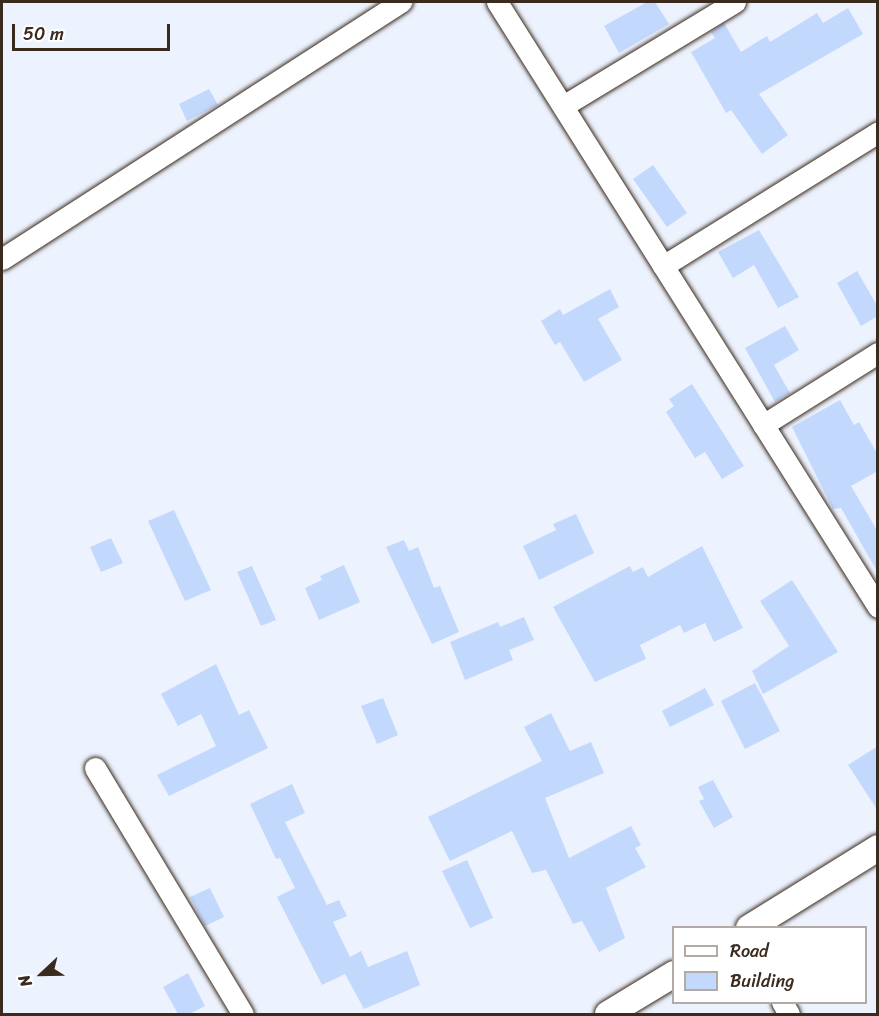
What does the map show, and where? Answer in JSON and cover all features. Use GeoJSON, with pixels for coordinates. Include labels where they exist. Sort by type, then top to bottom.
{"type":"FeatureCollection","features":[{"type":"Feature","properties":{"kind":"street"},"geometry":{"type":"LineString","coordinates":[[2,259],[401,2]]}},
{"type":"Feature","properties":{"kind":"street"},"geometry":{"type":"LineString","coordinates":[[497,2],[763,425],[871,581],[878,607]]}},
{"type":"Feature","properties":{"kind":"street"},"geometry":{"type":"LineString","coordinates":[[563,106],[735,2]]}},
{"type":"Feature","properties":{"kind":"street"},"geometry":{"type":"LineString","coordinates":[[663,266],[878,132]]}},
{"type":"Feature","properties":{"kind":"street"},"geometry":{"type":"LineString","coordinates":[[763,425],[878,353]]}},
{"type":"Feature","properties":{"kind":"street"},"geometry":{"type":"LineString","coordinates":[[95,768],[243,1014]]}},
{"type":"Feature","properties":{"kind":"street"},"geometry":{"type":"LineString","coordinates":[[751,926],[878,848]]}},
{"type":"Feature","properties":{"kind":"street"},"geometry":{"type":"LineString","coordinates":[[608,1014],[672,975]]}},
{"type":"Feature","properties":{"kind":"building"},"geometry":{"type":"Polygon","coordinates":[[[647,2],[655,2],[669,24],[619,53],[604,26],[647,2]]]}},
{"type":"Feature","properties":{"kind":"building"},"geometry":{"type":"Polygon","coordinates":[[[848,8],[863,34],[759,94],[788,135],[762,154],[731,110],[726,113],[691,52],[715,38],[711,32],[724,23],[741,52],[767,36],[770,42],[817,13],[823,23],[848,8]]]}},
{"type":"Feature","properties":{"kind":"building"},"geometry":{"type":"Polygon","coordinates":[[[209,89],[218,105],[187,121],[179,104],[209,89]]]}},
{"type":"Feature","properties":{"kind":"building"},"geometry":{"type":"Polygon","coordinates":[[[653,165],[687,213],[667,227],[633,179],[653,165]]]}},
{"type":"Feature","properties":{"kind":"building"},"geometry":{"type":"Polygon","coordinates":[[[759,230],[799,297],[778,308],[754,265],[733,278],[718,252],[759,230]]]}},
{"type":"Feature","properties":{"kind":"building"},"geometry":{"type":"Polygon","coordinates":[[[857,271],[878,307],[878,316],[861,326],[837,283],[857,271]]]}},
{"type":"Feature","properties":{"kind":"building"},"geometry":{"type":"Polygon","coordinates":[[[610,289],[619,307],[598,319],[622,360],[584,382],[560,342],[555,345],[541,321],[560,309],[563,315],[610,289]]]}},
{"type":"Feature","properties":{"kind":"building"},"geometry":{"type":"Polygon","coordinates":[[[785,326],[799,350],[774,365],[790,393],[775,402],[745,348],[785,326]]]}},
{"type":"Feature","properties":{"kind":"building"},"geometry":{"type":"Polygon","coordinates":[[[692,384],[744,466],[722,479],[705,452],[695,458],[666,412],[674,406],[669,399],[692,384]]]}},
{"type":"Feature","properties":{"kind":"building"},"geometry":{"type":"Polygon","coordinates":[[[840,400],[854,425],[859,422],[878,455],[878,471],[851,486],[878,532],[878,573],[841,508],[833,509],[792,427],[840,400]]]}},
{"type":"Feature","properties":{"kind":"building"},"geometry":{"type":"Polygon","coordinates":[[[174,510],[211,590],[185,601],[148,521],[174,510]]]}},
{"type":"Feature","properties":{"kind":"building"},"geometry":{"type":"Polygon","coordinates":[[[576,514],[594,553],[539,580],[523,546],[556,530],[553,524],[576,514]]]}},
{"type":"Feature","properties":{"kind":"building"},"geometry":{"type":"Polygon","coordinates":[[[111,538],[123,563],[101,572],[90,547],[111,538]]]}},
{"type":"Feature","properties":{"kind":"building"},"geometry":{"type":"Polygon","coordinates":[[[404,540],[409,551],[418,547],[434,588],[440,586],[459,632],[432,644],[386,547],[404,540]]]}},
{"type":"Feature","properties":{"kind":"building"},"geometry":{"type":"Polygon","coordinates":[[[702,546],[743,628],[714,642],[705,623],[684,633],[680,625],[640,645],[646,659],[595,682],[553,607],[630,566],[633,572],[643,567],[648,577],[702,546]]]}},
{"type":"Feature","properties":{"kind":"building"},"geometry":{"type":"Polygon","coordinates":[[[344,565],[360,602],[319,620],[305,588],[322,580],[320,576],[344,565]]]}},
{"type":"Feature","properties":{"kind":"building"},"geometry":{"type":"Polygon","coordinates":[[[252,566],[276,620],[261,626],[237,572],[252,566]]]}},
{"type":"Feature","properties":{"kind":"building"},"geometry":{"type":"Polygon","coordinates":[[[792,580],[838,652],[763,694],[752,671],[789,646],[760,601],[792,580]]]}},
{"type":"Feature","properties":{"kind":"building"},"geometry":{"type":"Polygon","coordinates":[[[524,617],[534,640],[509,650],[513,660],[465,680],[450,642],[498,622],[500,627],[524,617]]]}},
{"type":"Feature","properties":{"kind":"building"},"geometry":{"type":"Polygon","coordinates":[[[216,664],[239,715],[249,710],[268,748],[169,796],[157,775],[216,746],[201,714],[178,726],[161,694],[216,664]]]}},
{"type":"Feature","properties":{"kind":"building"},"geometry":{"type":"Polygon","coordinates":[[[755,683],[780,731],[745,749],[721,701],[755,683]]]}},
{"type":"Feature","properties":{"kind":"building"},"geometry":{"type":"Polygon","coordinates":[[[705,688],[714,705],[670,727],[662,711],[705,688]]]}},
{"type":"Feature","properties":{"kind":"building"},"geometry":{"type":"Polygon","coordinates":[[[383,698],[398,735],[377,744],[361,706],[383,698]]]}},
{"type":"Feature","properties":{"kind":"building"},"geometry":{"type":"Polygon","coordinates":[[[551,713],[570,751],[591,742],[604,773],[545,798],[569,858],[631,826],[641,845],[635,848],[646,867],[606,888],[625,938],[599,952],[582,921],[573,924],[546,870],[532,873],[512,831],[450,861],[428,817],[542,761],[524,727],[551,713]]]}},
{"type":"Feature","properties":{"kind":"building"},"geometry":{"type":"Polygon","coordinates":[[[878,746],[878,811],[848,765],[878,746]]]}},
{"type":"Feature","properties":{"kind":"building"},"geometry":{"type":"Polygon","coordinates":[[[713,780],[733,817],[714,828],[699,801],[704,799],[698,787],[713,780]]]}},
{"type":"Feature","properties":{"kind":"building"},"geometry":{"type":"Polygon","coordinates":[[[292,784],[305,813],[285,822],[327,905],[339,900],[347,916],[333,922],[350,957],[361,951],[368,967],[407,951],[420,985],[364,1009],[345,974],[322,985],[277,897],[295,888],[280,858],[276,859],[250,804],[292,784]]]}},
{"type":"Feature","properties":{"kind":"building"},"geometry":{"type":"Polygon","coordinates":[[[467,860],[493,918],[470,928],[442,871],[467,860]]]}},
{"type":"Feature","properties":{"kind":"building"},"geometry":{"type":"Polygon","coordinates":[[[210,888],[224,917],[205,926],[190,897],[210,888]]]}},
{"type":"Feature","properties":{"kind":"building"},"geometry":{"type":"Polygon","coordinates":[[[188,973],[205,1006],[189,1014],[178,1014],[163,987],[188,973]]]}}]}
